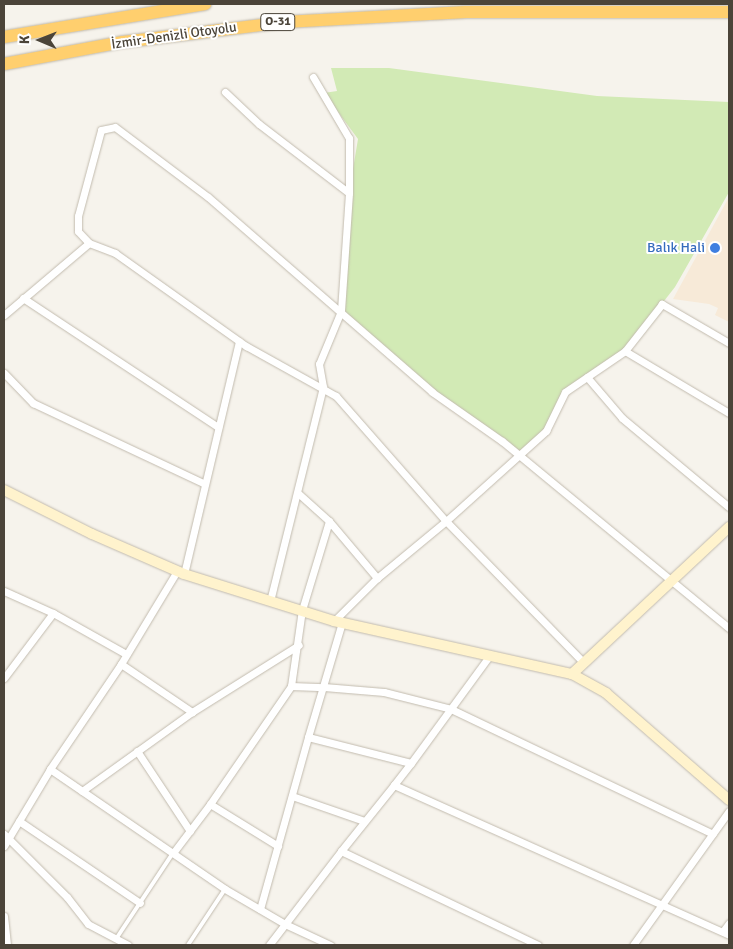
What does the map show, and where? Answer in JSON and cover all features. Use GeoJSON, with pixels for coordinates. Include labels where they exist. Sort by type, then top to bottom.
{"type":"FeatureCollection","features":[{"type":"Feature","properties":{"kind":"highway","name":"İzmir-Denizli Otoyolu"},"geometry":{"type":"LineString","coordinates":[[4,38],[205,4]]}},
{"type":"Feature","properties":{"kind":"highway","name":"İzmir-Denizli Otoyolu"},"geometry":{"type":"LineString","coordinates":[[4,64],[123,42],[285,22],[466,12],[729,12]]}},
{"type":"Feature","properties":{"kind":"street"},"geometry":{"type":"LineString","coordinates":[[270,601],[299,494],[323,387],[319,364],[340,311],[350,138],[313,77]]}},
{"type":"Feature","properties":{"kind":"street"},"geometry":{"type":"LineString","coordinates":[[225,92],[259,124],[348,193]]}},
{"type":"Feature","properties":{"kind":"street"},"geometry":{"type":"LineString","coordinates":[[584,663],[446,521],[336,396],[238,341],[115,253],[89,243],[78,231],[78,216],[101,130],[115,127],[208,198],[432,392],[519,455],[672,579],[729,628]]}},
{"type":"Feature","properties":{"kind":"street"},"geometry":{"type":"LineString","coordinates":[[4,315],[89,243]]}},
{"type":"Feature","properties":{"kind":"street"},"geometry":{"type":"LineString","coordinates":[[23,298],[218,427]]}},
{"type":"Feature","properties":{"kind":"street"},"geometry":{"type":"LineString","coordinates":[[260,909],[308,737],[324,687],[338,621],[376,578],[446,521],[546,431],[565,392],[625,351],[662,304],[729,343]]}},
{"type":"Feature","properties":{"kind":"street"},"geometry":{"type":"LineString","coordinates":[[4,846],[6,836],[19,820],[50,769],[180,572],[205,484],[238,341]]}},
{"type":"Feature","properties":{"kind":"street"},"geometry":{"type":"LineString","coordinates":[[625,351],[729,414]]}},
{"type":"Feature","properties":{"kind":"street"},"geometry":{"type":"LineString","coordinates":[[4,373],[33,403],[205,484]]}},
{"type":"Feature","properties":{"kind":"street"},"geometry":{"type":"LineString","coordinates":[[587,377],[622,418],[729,507]]}},
{"type":"Feature","properties":{"kind":"street"},"geometry":{"type":"LineString","coordinates":[[4,490],[180,572],[338,621],[572,674],[606,693],[729,800]]}},
{"type":"Feature","properties":{"kind":"street"},"geometry":{"type":"LineString","coordinates":[[299,494],[329,521],[376,578]]}},
{"type":"Feature","properties":{"kind":"street"},"geometry":{"type":"LineString","coordinates":[[173,853],[210,804],[291,686],[299,645],[302,610],[329,521]]}},
{"type":"Feature","properties":{"kind":"street"},"geometry":{"type":"LineString","coordinates":[[572,674],[729,527]]}},
{"type":"Feature","properties":{"kind":"street"},"geometry":{"type":"LineString","coordinates":[[4,591],[53,613],[126,654]]}},
{"type":"Feature","properties":{"kind":"street"},"geometry":{"type":"LineString","coordinates":[[4,678],[53,613]]}},
{"type":"Feature","properties":{"kind":"street"},"geometry":{"type":"LineString","coordinates":[[82,790],[192,712],[299,645]]}},
{"type":"Feature","properties":{"kind":"street"},"geometry":{"type":"LineString","coordinates":[[269,945],[411,763],[490,656]]}},
{"type":"Feature","properties":{"kind":"street"},"geometry":{"type":"LineString","coordinates":[[121,664],[192,712]]}},
{"type":"Feature","properties":{"kind":"street"},"geometry":{"type":"LineString","coordinates":[[291,686],[384,692],[451,709],[713,834]]}},
{"type":"Feature","properties":{"kind":"street"},"geometry":{"type":"LineString","coordinates":[[308,737],[411,763]]}},
{"type":"Feature","properties":{"kind":"street"},"geometry":{"type":"LineString","coordinates":[[137,751],[190,831]]}},
{"type":"Feature","properties":{"kind":"street"},"geometry":{"type":"LineString","coordinates":[[50,769],[225,889],[285,924],[330,945]]}},
{"type":"Feature","properties":{"kind":"street"},"geometry":{"type":"LineString","coordinates":[[394,785],[456,815],[663,903],[726,933],[729,923]]}},
{"type":"Feature","properties":{"kind":"street"},"geometry":{"type":"LineString","coordinates":[[292,796],[364,821]]}},
{"type":"Feature","properties":{"kind":"street"},"geometry":{"type":"LineString","coordinates":[[210,804],[278,846]]}},
{"type":"Feature","properties":{"kind":"street"},"geometry":{"type":"LineString","coordinates":[[633,945],[729,811]]}},
{"type":"Feature","properties":{"kind":"street"},"geometry":{"type":"LineString","coordinates":[[19,820],[140,903]]}},
{"type":"Feature","properties":{"kind":"street"},"geometry":{"type":"LineString","coordinates":[[6,836],[67,897],[88,924],[128,945]]}},
{"type":"Feature","properties":{"kind":"street"},"geometry":{"type":"LineString","coordinates":[[342,851],[538,945]]}},
{"type":"Feature","properties":{"kind":"street"},"geometry":{"type":"LineString","coordinates":[[4,916],[7,945]]}},
{"type":"Feature","properties":{"kind":"lane"},"geometry":{"type":"LineString","coordinates":[[116,939],[173,853]]}},
{"type":"Feature","properties":{"kind":"lane"},"geometry":{"type":"LineString","coordinates":[[188,945],[225,889]]}},
{"type":"Feature","properties":{"kind":"shaded area","name":"Balık Hali"},"geometry":{"type":"Polygon","coordinates":[[[729,197],[729,322],[715,315],[718,308],[709,304],[673,299],[729,197]]]}},
{"type":"Feature","properties":{"kind":"green space"},"geometry":{"type":"Polygon","coordinates":[[[331,68],[389,68],[597,96],[729,102],[729,192],[675,287],[625,351],[565,392],[546,431],[519,455],[432,392],[341,311],[349,193],[358,139],[324,93],[337,91],[331,68]]]}},
{"type":"Feature","properties":{"kind":"place","name":"Balık Hali"},"geometry":{"type":"Point","coordinates":[715,248]}}]}
